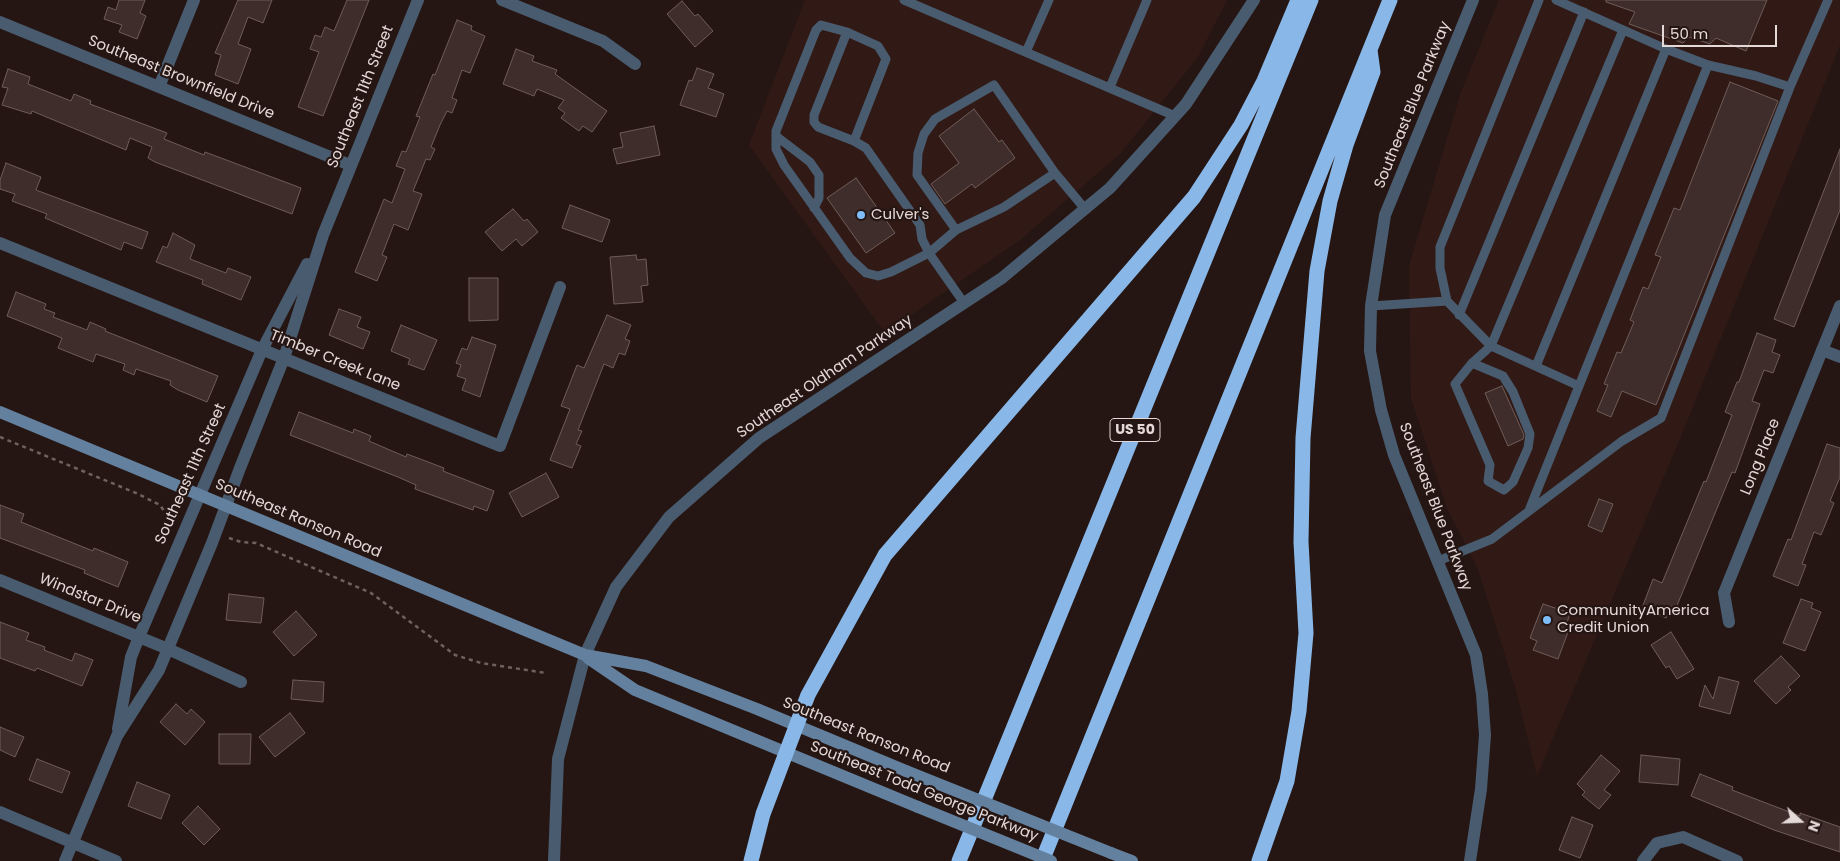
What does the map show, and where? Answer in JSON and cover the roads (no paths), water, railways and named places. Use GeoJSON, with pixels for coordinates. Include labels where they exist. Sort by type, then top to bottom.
{"type":"FeatureCollection","features":[{"type":"Feature","properties":{"kind":"highway"},"geometry":{"type":"LineString","coordinates":[[751,861],[763,814],[784,752],[808,695],[886,555],[1194,197],[1241,125],[1264,81],[1298,0]]}},
{"type":"Feature","properties":{"kind":"highway","name":"US 50"},"geometry":{"type":"LineString","coordinates":[[959,861],[1311,0]]}},
{"type":"Feature","properties":{"kind":"highway"},"geometry":{"type":"LineString","coordinates":[[1042,861],[1390,0]]}},
{"type":"Feature","properties":{"kind":"highway"},"geometry":{"type":"LineString","coordinates":[[1259,861],[1287,781],[1299,711],[1306,633],[1302,542],[1303,438],[1317,271],[1330,201],[1343,155],[1373,72],[1370,49]]}},
{"type":"Feature","properties":{"kind":"main road","name":"Southeast Ranson Road"},"geometry":{"type":"LineString","coordinates":[[0,412],[411,585],[584,655],[646,666],[1132,861]]}},
{"type":"Feature","properties":{"kind":"main road","name":"Southeast Ranson Road"},"geometry":{"type":"LineString","coordinates":[[584,655],[635,690],[784,752]]}},
{"type":"Feature","properties":{"kind":"main road","name":"Southeast Todd George Parkway"},"geometry":{"type":"LineString","coordinates":[[784,752],[1051,861]]}},
{"type":"Feature","properties":{"kind":"street"},"geometry":{"type":"LineString","coordinates":[[159,87],[194,0]]}},
{"type":"Feature","properties":{"kind":"street","name":"Southeast 11th Street"},"geometry":{"type":"LineString","coordinates":[[65,861],[117,736],[159,670],[284,358],[322,235],[418,0]]}},
{"type":"Feature","properties":{"kind":"street"},"geometry":{"type":"LineString","coordinates":[[502,0],[603,41],[635,64]]}},
{"type":"Feature","properties":{"kind":"street","name":"Southeast Oldham Parkway"},"geometry":{"type":"LineString","coordinates":[[554,861],[558,759],[584,655],[616,587],[668,517],[759,438],[1002,278],[1110,188],[1186,104],[1254,0]]}},
{"type":"Feature","properties":{"kind":"street","name":"Southeast Blue Parkway"},"geometry":{"type":"LineString","coordinates":[[1470,861],[1481,789],[1485,735],[1482,694],[1476,654],[1394,455],[1381,410],[1370,351],[1371,306],[1385,215],[1473,0]]}},
{"type":"Feature","properties":{"kind":"street","name":"Southeast Brownfield Drive"},"geometry":{"type":"LineString","coordinates":[[0,22],[350,165]]}},
{"type":"Feature","properties":{"kind":"street","name":"Southeast 11th Street"},"geometry":{"type":"LineString","coordinates":[[117,736],[131,657],[139,637],[262,350],[322,235]]}},
{"type":"Feature","properties":{"kind":"street","name":"Timber Creek Lane"},"geometry":{"type":"LineString","coordinates":[[0,243],[500,446],[560,287]]}},
{"type":"Feature","properties":{"kind":"street","name":"Long Place"},"geometry":{"type":"LineString","coordinates":[[1729,622],[1724,593],[1840,306]]}},
{"type":"Feature","properties":{"kind":"street"},"geometry":{"type":"LineString","coordinates":[[1822,350],[1840,357]]}},
{"type":"Feature","properties":{"kind":"street","name":"Windstar Drive"},"geometry":{"type":"LineString","coordinates":[[0,580],[168,648],[241,682]]}},
{"type":"Feature","properties":{"kind":"street"},"geometry":{"type":"LineString","coordinates":[[0,812],[116,861]]}},
{"type":"Feature","properties":{"kind":"street"},"geometry":{"type":"LineString","coordinates":[[1643,861],[1657,843],[1683,837],[1737,861]]}},
{"type":"Feature","properties":{"kind":"lane"},"geometry":{"type":"LineString","coordinates":[[904,0],[1175,116]]}},
{"type":"Feature","properties":{"kind":"lane"},"geometry":{"type":"LineString","coordinates":[[1026,52],[1048,0]]}},
{"type":"Feature","properties":{"kind":"lane"},"geometry":{"type":"LineString","coordinates":[[1110,87],[1147,0]]}},
{"type":"Feature","properties":{"kind":"lane"},"geometry":{"type":"LineString","coordinates":[[1539,0],[1440,248],[1440,268],[1447,301],[1492,346],[1579,386]]}},
{"type":"Feature","properties":{"kind":"lane"},"geometry":{"type":"LineString","coordinates":[[1556,0],[1666,49],[1708,65],[1756,76],[1790,87]]}},
{"type":"Feature","properties":{"kind":"lane"},"geometry":{"type":"LineString","coordinates":[[1438,560],[1492,539],[1530,508],[1622,441],[1661,418],[1790,87],[1828,0]]}},
{"type":"Feature","properties":{"kind":"lane"},"geometry":{"type":"LineString","coordinates":[[1459,315],[1584,12]]}},
{"type":"Feature","properties":{"kind":"lane"},"geometry":{"type":"LineString","coordinates":[[854,141],[886,59],[878,46],[847,32],[821,25],[816,30],[776,136],[776,149],[784,165],[850,258],[866,273],[878,276],[891,272],[929,253],[956,230],[1004,207],[1055,173]]}},
{"type":"Feature","properties":{"kind":"lane"},"geometry":{"type":"LineString","coordinates":[[1472,363],[1503,376],[1513,392],[1530,434],[1528,448],[1514,482],[1504,490],[1488,481],[1490,465],[1455,384],[1472,363],[1492,346],[1623,30]]}},
{"type":"Feature","properties":{"kind":"lane"},"geometry":{"type":"LineString","coordinates":[[847,32],[814,116],[814,122],[818,127],[854,141],[866,148],[920,225],[922,239],[929,253],[964,303]]}},
{"type":"Feature","properties":{"kind":"lane"},"geometry":{"type":"LineString","coordinates":[[1536,366],[1666,49]]}},
{"type":"Feature","properties":{"kind":"lane"},"geometry":{"type":"LineString","coordinates":[[1530,508],[1708,65]]}},
{"type":"Feature","properties":{"kind":"lane"},"geometry":{"type":"LineString","coordinates":[[956,230],[917,176],[918,153],[924,134],[935,119],[994,85],[1055,173],[1085,209]]}},
{"type":"Feature","properties":{"kind":"lane"},"geometry":{"type":"LineString","coordinates":[[776,136],[810,162],[819,175],[820,198],[814,208]]}},
{"type":"Feature","properties":{"kind":"lane"},"geometry":{"type":"LineString","coordinates":[[1371,306],[1447,301]]}},
{"type":"Feature","properties":{"kind":"place","name":"Culver's"},"geometry":{"type":"Point","coordinates":[861,215]}},
{"type":"Feature","properties":{"kind":"place","name":"CommunityAmerica Credit Union"},"geometry":{"type":"Point","coordinates":[1547,620]}}]}
